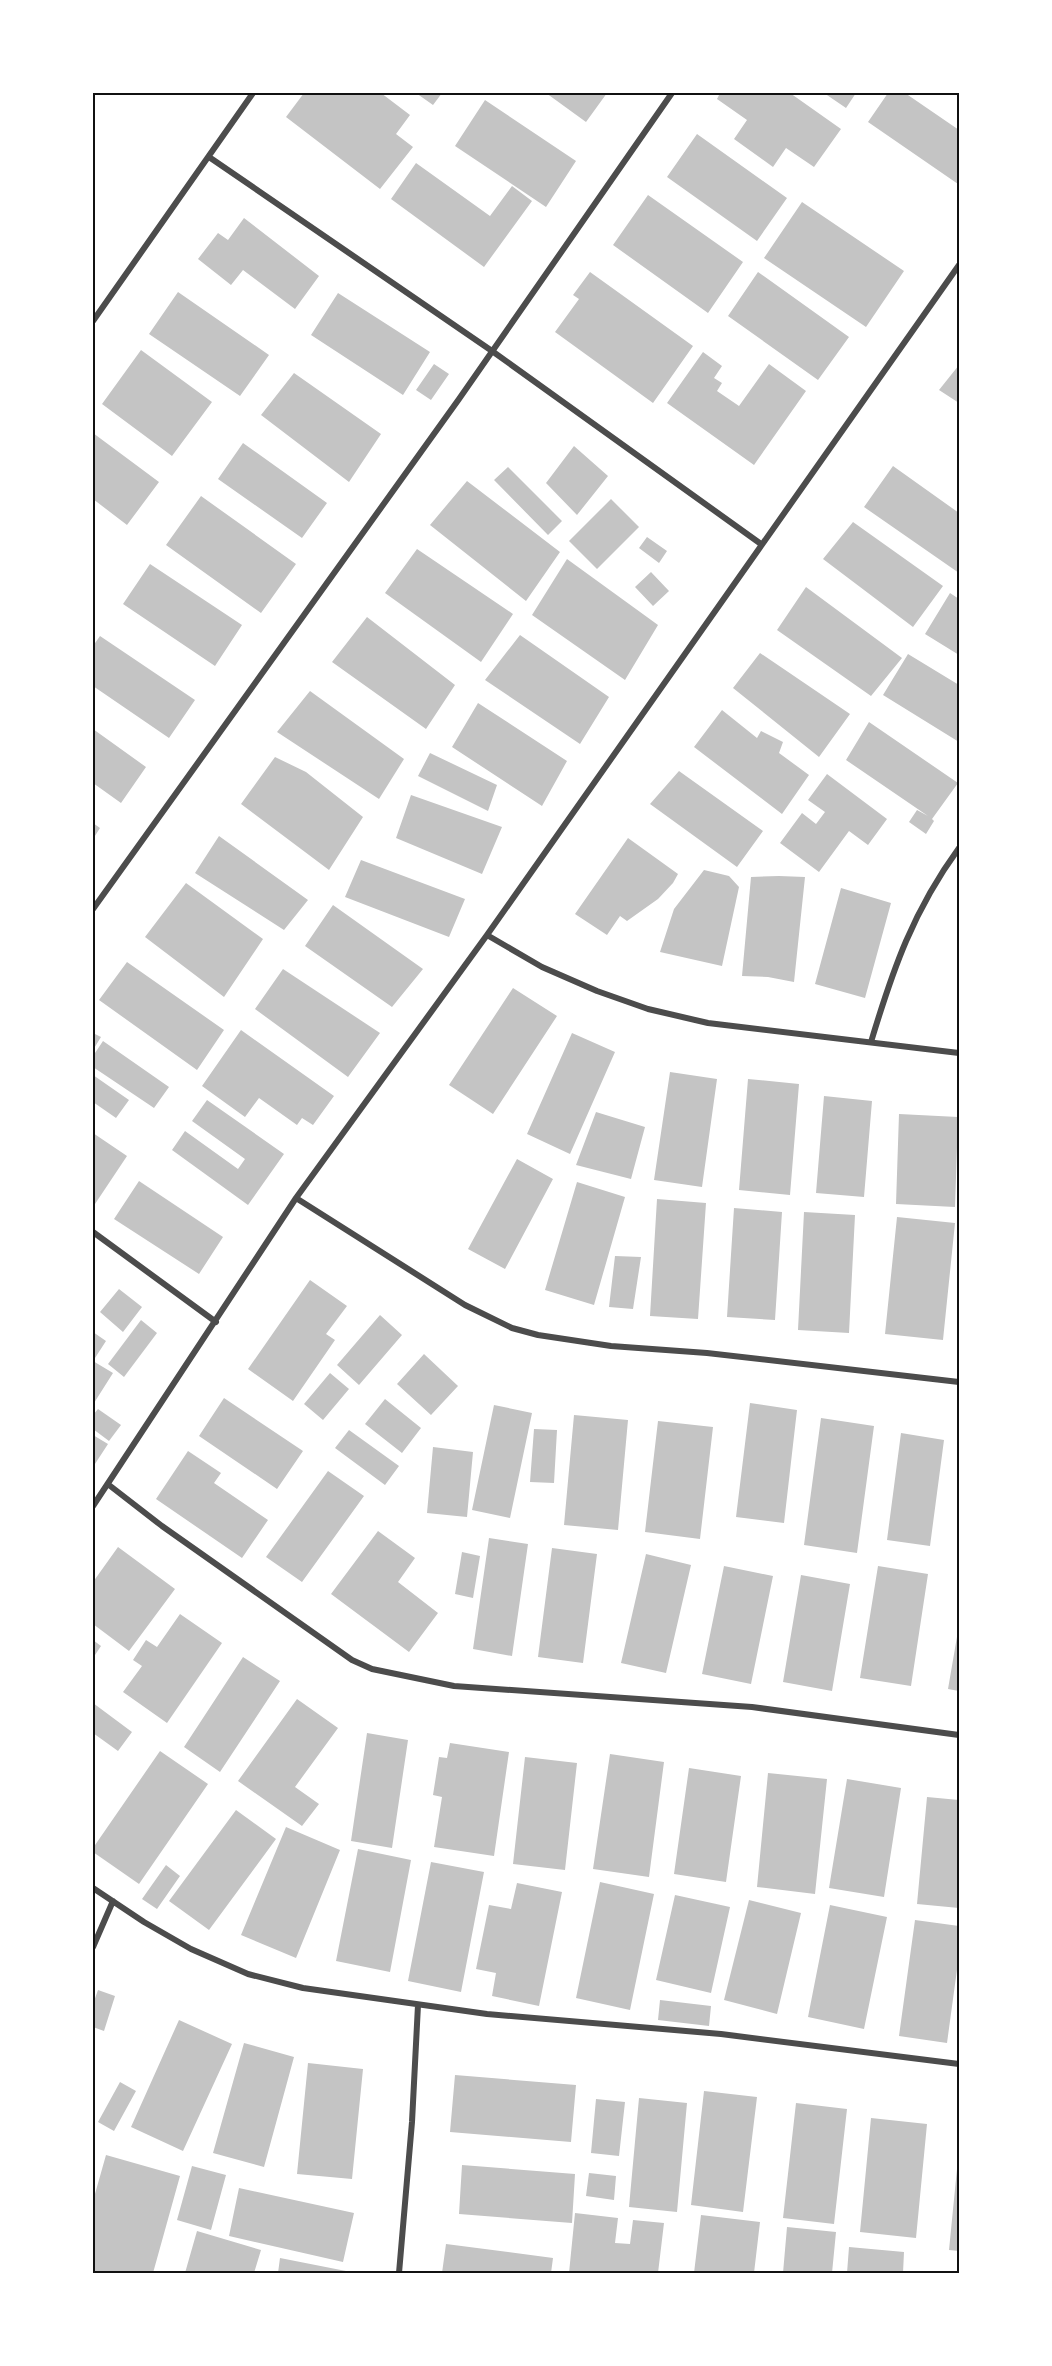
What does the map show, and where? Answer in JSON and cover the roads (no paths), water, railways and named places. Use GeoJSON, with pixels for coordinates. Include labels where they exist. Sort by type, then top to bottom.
{"type":"FeatureCollection","features":[{"type":"Feature","properties":{"kind":"street"},"geometry":{"type":"LineString","coordinates":[[93,321],[253,93]]}},
{"type":"Feature","properties":{"kind":"street"},"geometry":{"type":"LineString","coordinates":[[93,909],[492,351],[672,93]]}},
{"type":"Feature","properties":{"kind":"street"},"geometry":{"type":"LineString","coordinates":[[209,157],[492,351],[761,544]]}},
{"type":"Feature","properties":{"kind":"street"},"geometry":{"type":"LineString","coordinates":[[93,1506],[109,1485],[296,1198],[487,935],[959,265]]}},
{"type":"Feature","properties":{"kind":"street"},"geometry":{"type":"LineString","coordinates":[[871,1042],[894,967],[915,919],[940,874],[959,848]]}},
{"type":"Feature","properties":{"kind":"street"},"geometry":{"type":"LineString","coordinates":[[487,935],[542,967],[597,991],[648,1009],[708,1023],[959,1053]]}},
{"type":"Feature","properties":{"kind":"street"},"geometry":{"type":"LineString","coordinates":[[296,1198],[465,1305],[512,1328],[538,1335],[611,1346],[707,1353],[959,1382]]}},
{"type":"Feature","properties":{"kind":"street"},"geometry":{"type":"LineString","coordinates":[[93,1232],[216,1322]]}},
{"type":"Feature","properties":{"kind":"street"},"geometry":{"type":"LineString","coordinates":[[109,1485],[162,1526],[352,1660],[372,1669],[454,1686],[752,1707],[959,1735]]}},
{"type":"Feature","properties":{"kind":"street"},"geometry":{"type":"LineString","coordinates":[[93,1888],[191,1949],[248,1974],[303,1988],[487,2014],[721,2034],[959,2064]]}},
{"type":"Feature","properties":{"kind":"street"},"geometry":{"type":"LineString","coordinates":[[93,1947],[113,1902]]}},
{"type":"Feature","properties":{"kind":"street"},"geometry":{"type":"LineString","coordinates":[[399,2273],[412,2122],[418,2005]]}}]}
